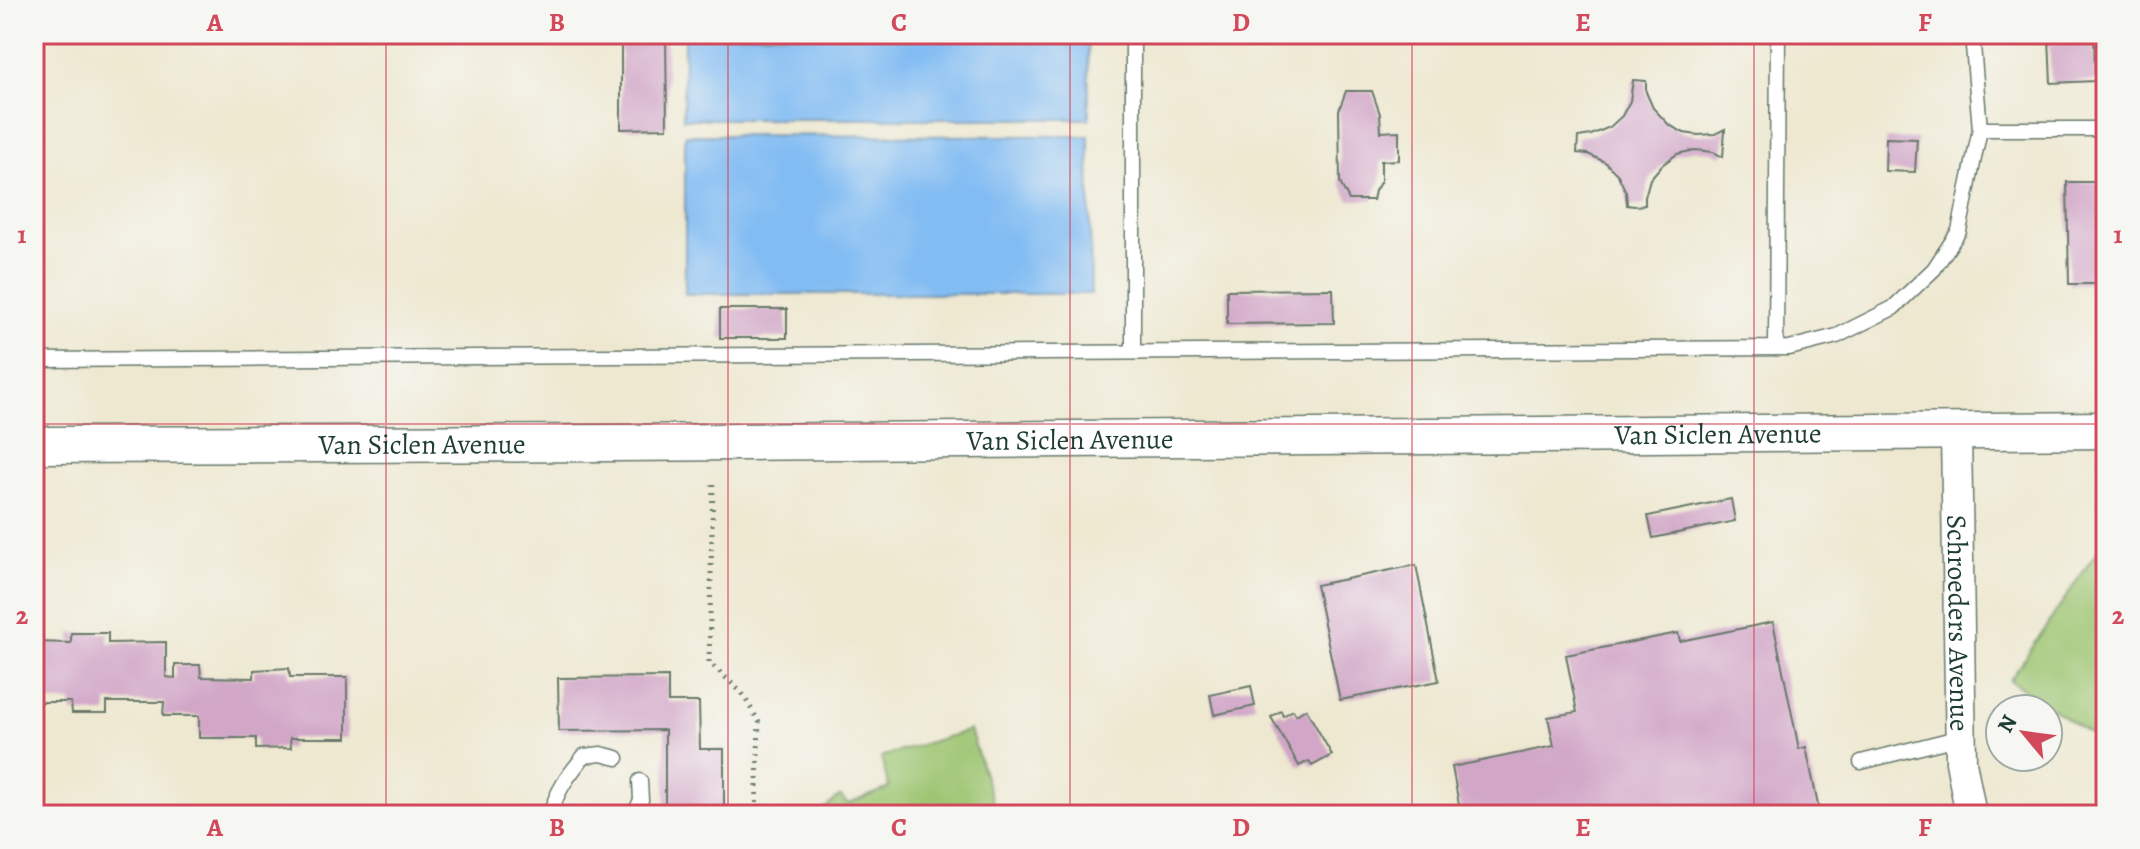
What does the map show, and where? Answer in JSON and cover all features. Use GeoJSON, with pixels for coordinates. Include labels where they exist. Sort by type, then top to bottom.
{"type":"FeatureCollection","features":[{"type":"Feature","properties":{"kind":"street","name":"Van Siclen Avenue"},"geometry":{"type":"LineString","coordinates":[[34,445],[2106,430]]}},
{"type":"Feature","properties":{"kind":"street","name":"Schroeders Avenue"},"geometry":{"type":"LineString","coordinates":[[1956,431],[1961,762],[1971,815]]}},
{"type":"Feature","properties":{"kind":"lane"},"geometry":{"type":"LineString","coordinates":[[1133,34],[1133,352]]}},
{"type":"Feature","properties":{"kind":"lane"},"geometry":{"type":"LineString","coordinates":[[1776,348],[1778,34]]}},
{"type":"Feature","properties":{"kind":"lane"},"geometry":{"type":"LineString","coordinates":[[34,360],[1789,348],[1837,336],[1893,308],[1934,269],[1959,231],[1980,129],[1972,34]]}},
{"type":"Feature","properties":{"kind":"lane"},"geometry":{"type":"LineString","coordinates":[[1980,129],[2106,129]]}},
{"type":"Feature","properties":{"kind":"lane"},"geometry":{"type":"LineString","coordinates":[[1861,762],[1961,737]]}},
{"type":"Feature","properties":{"kind":"lane"},"geometry":{"type":"LineString","coordinates":[[550,815],[555,796],[584,756],[601,754],[617,758]]}},
{"type":"Feature","properties":{"kind":"lane"},"geometry":{"type":"LineString","coordinates":[[634,815],[641,800],[640,781]]}},
{"type":"Feature","properties":{"kind":"path"},"geometry":{"type":"LineString","coordinates":[[713,484],[709,662],[742,693],[759,722],[756,815]]}},
{"type":"Feature","properties":{"kind":"green space"},"geometry":{"type":"Polygon","coordinates":[[[2106,538],[2106,745],[2064,717],[2064,693],[2029,693],[2010,680],[2106,538]]]}},
{"type":"Feature","properties":{"kind":"green space"},"geometry":{"type":"Polygon","coordinates":[[[970,730],[997,815],[817,815],[840,796],[848,804],[889,788],[881,757],[970,730]]]}},
{"type":"Feature","properties":{"kind":"water"},"geometry":{"type":"Polygon","coordinates":[[[684,34],[1088,34],[1089,119],[683,119],[684,34]]]}},
{"type":"Feature","properties":{"kind":"water"},"geometry":{"type":"Polygon","coordinates":[[[685,135],[1089,136],[1091,294],[685,294],[685,135]]]}},
{"type":"Feature","properties":{"kind":"building"},"geometry":{"type":"Polygon","coordinates":[[[621,34],[666,34],[667,128],[621,129],[621,34]]]}},
{"type":"Feature","properties":{"kind":"building"},"geometry":{"type":"Polygon","coordinates":[[[1346,34],[1373,34],[1368,38],[1350,38],[1346,34]]]}},
{"type":"Feature","properties":{"kind":"building"},"geometry":{"type":"Polygon","coordinates":[[[2094,37],[2095,81],[2051,83],[2049,38],[2094,37]]]}},
{"type":"Feature","properties":{"kind":"building"},"geometry":{"type":"Polygon","coordinates":[[[1633,80],[1646,81],[1646,92],[1653,108],[1669,125],[1684,133],[1715,134],[1725,129],[1723,157],[1713,152],[1695,150],[1677,154],[1650,179],[1645,205],[1634,206],[1627,205],[1626,192],[1618,175],[1605,162],[1588,154],[1577,153],[1578,137],[1610,127],[1622,116],[1630,101],[1633,80]]]}},
{"type":"Feature","properties":{"kind":"building"},"geometry":{"type":"Polygon","coordinates":[[[1346,91],[1372,91],[1380,114],[1381,132],[1399,131],[1399,160],[1381,161],[1381,181],[1373,200],[1349,200],[1340,183],[1339,110],[1346,91]]]}},
{"type":"Feature","properties":{"kind":"building"},"geometry":{"type":"Polygon","coordinates":[[[1886,138],[1917,139],[1915,172],[1885,171],[1886,138]]]}},
{"type":"Feature","properties":{"kind":"building"},"geometry":{"type":"Polygon","coordinates":[[[2067,182],[2106,182],[2106,284],[2069,284],[2067,182]]]}},
{"type":"Feature","properties":{"kind":"building"},"geometry":{"type":"Polygon","coordinates":[[[1333,289],[1334,323],[1227,324],[1227,290],[1333,289]]]}},
{"type":"Feature","properties":{"kind":"building"},"geometry":{"type":"Polygon","coordinates":[[[720,309],[787,309],[787,338],[720,338],[720,309]]]}},
{"type":"Feature","properties":{"kind":"building"},"geometry":{"type":"Polygon","coordinates":[[[1731,499],[1735,521],[1653,538],[1648,516],[1731,499]]]}},
{"type":"Feature","properties":{"kind":"building"},"geometry":{"type":"Polygon","coordinates":[[[1416,565],[1439,681],[1340,700],[1316,585],[1416,565]]]}},
{"type":"Feature","properties":{"kind":"building"},"geometry":{"type":"Polygon","coordinates":[[[1773,622],[1799,749],[1806,747],[1820,815],[1461,815],[1452,767],[1554,746],[1548,717],[1577,712],[1566,655],[1678,633],[1680,641],[1773,622]]]}},
{"type":"Feature","properties":{"kind":"building"},"geometry":{"type":"Polygon","coordinates":[[[71,633],[108,633],[108,643],[166,642],[166,677],[175,678],[175,665],[200,665],[201,677],[254,678],[254,670],[289,668],[290,677],[347,677],[347,738],[290,738],[291,748],[256,749],[256,738],[199,738],[199,716],[163,716],[164,702],[107,702],[107,713],[72,713],[71,702],[34,702],[34,642],[71,643],[71,633]]]}},
{"type":"Feature","properties":{"kind":"building"},"geometry":{"type":"Polygon","coordinates":[[[668,677],[668,702],[699,702],[700,749],[724,749],[724,815],[665,815],[665,730],[559,731],[558,678],[668,677]]]}},
{"type":"Feature","properties":{"kind":"building"},"geometry":{"type":"Polygon","coordinates":[[[1251,686],[1255,706],[1214,715],[1210,695],[1251,686]]]}},
{"type":"Feature","properties":{"kind":"building"},"geometry":{"type":"Polygon","coordinates":[[[1306,709],[1332,755],[1312,766],[1309,761],[1299,766],[1271,717],[1281,711],[1283,716],[1293,710],[1296,715],[1306,709]]]}}]}
